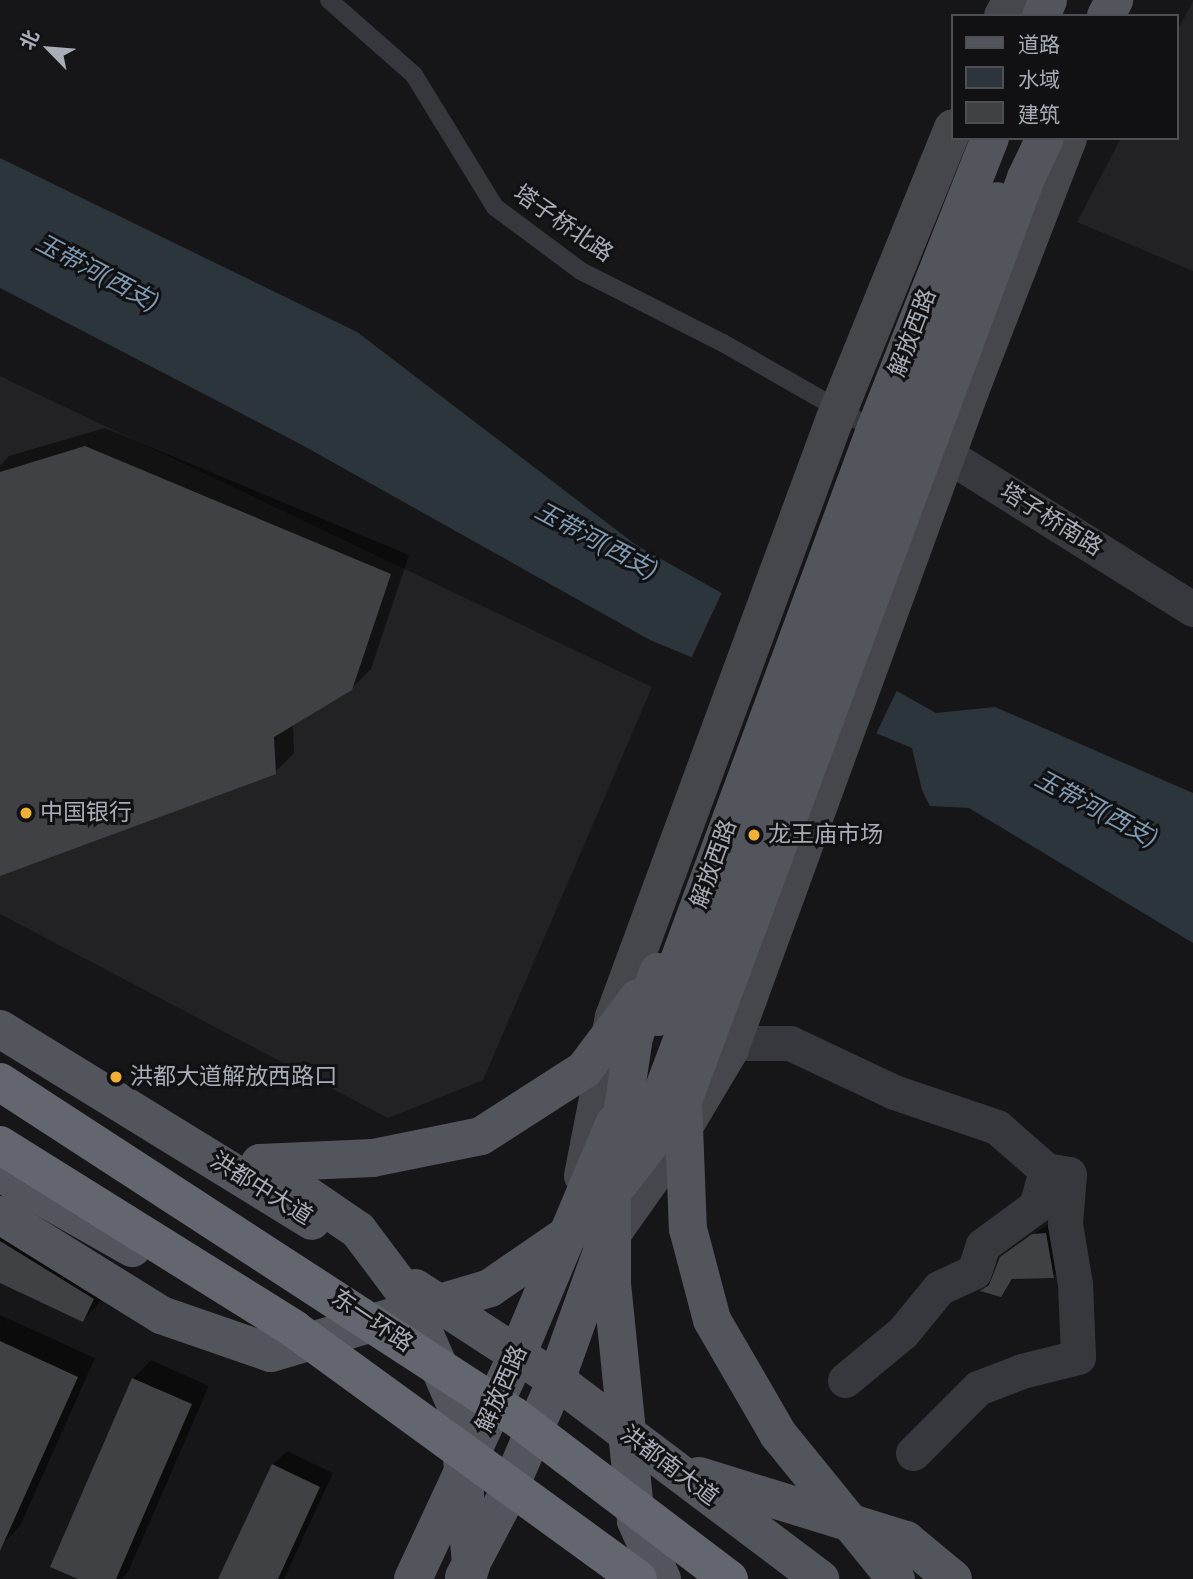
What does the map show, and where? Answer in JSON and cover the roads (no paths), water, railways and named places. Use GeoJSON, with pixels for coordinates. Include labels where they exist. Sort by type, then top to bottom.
{"type":"FeatureCollection","features":[{"type":"Feature","properties":{"kind":"highway","name":"东一环路"},"geometry":{"type":"LineString","coordinates":[[0,1082],[514,1416],[729,1579]]}},
{"type":"Feature","properties":{"kind":"highway"},"geometry":{"type":"LineString","coordinates":[[0,1145],[293,1329],[638,1579]]}},
{"type":"Feature","properties":{"kind":"main road"},"geometry":{"type":"LineString","coordinates":[[662,1579],[636,1521],[612,1271],[612,1180],[634,1037],[840,472],[872,424],[951,135]]}},
{"type":"Feature","properties":{"kind":"main road","name":"解放西路"},"geometry":{"type":"LineString","coordinates":[[465,1579],[503,1503],[556,1380],[768,766],[845,561],[872,424],[989,140]]}},
{"type":"Feature","properties":{"kind":"main road","name":"解放西路"},"geometry":{"type":"LineString","coordinates":[[872,424],[1024,140]]}},
{"type":"Feature","properties":{"kind":"main road"},"geometry":{"type":"LineString","coordinates":[[0,1216],[161,1315],[271,1353],[490,1288],[593,1217],[683,1101],[1026,178],[1044,140]]}},
{"type":"Feature","properties":{"kind":"main road"},"geometry":{"type":"LineString","coordinates":[[603,1248],[664,1160],[732,1043],[903,583],[947,455],[1067,140]]}},
{"type":"Feature","properties":{"kind":"main road"},"geometry":{"type":"LineString","coordinates":[[575,1216],[614,1017],[713,746],[790,541],[872,424]]}},
{"type":"Feature","properties":{"kind":"main road","name":"解放西路"},"geometry":{"type":"LineString","coordinates":[[413,1579],[517,1355],[768,766]]}},
{"type":"Feature","properties":{"kind":"main road"},"geometry":{"type":"LineString","coordinates":[[261,1163],[373,1158],[481,1136],[584,1070],[658,972]]}},
{"type":"Feature","properties":{"kind":"main road"},"geometry":{"type":"LineString","coordinates":[[0,1013],[261,1163],[358,1230],[409,1298],[458,1409],[471,1564],[465,1579]]}},
{"type":"Feature","properties":{"kind":"main road","name":"洪都中大道"},"geometry":{"type":"LineString","coordinates":[[0,1029],[270,1193],[517,1355]]}},
{"type":"Feature","properties":{"kind":"main road"},"geometry":{"type":"LineString","coordinates":[[683,1101],[688,1228],[712,1320],[779,1434],[897,1579]]}},
{"type":"Feature","properties":{"kind":"main road"},"geometry":{"type":"LineString","coordinates":[[0,1173],[124,1243],[290,1348],[503,1503],[616,1579]]}},
{"type":"Feature","properties":{"kind":"main road","name":"洪都南大道"},"geometry":{"type":"LineString","coordinates":[[517,1355],[556,1380],[820,1579]]}},
{"type":"Feature","properties":{"kind":"main road"},"geometry":{"type":"LineString","coordinates":[[672,1468],[906,1540],[953,1579]]}},
{"type":"Feature","properties":{"kind":"street","name":"塔子桥南路"},"geometry":{"type":"LineString","coordinates":[[872,424],[947,455],[1193,609]]}},
{"type":"Feature","properties":{"kind":"street"},"geometry":{"type":"LineString","coordinates":[[732,1043],[790,1043],[894,1092],[997,1127],[1046,1170],[1069,1174],[1065,1224],[1075,1284],[1078,1357],[1022,1371],[978,1388],[913,1453]]}},
{"type":"Feature","properties":{"kind":"street"},"geometry":{"type":"LineString","coordinates":[[845,1380],[903,1332],[939,1288],[974,1272],[983,1245],[1036,1206],[1046,1170]]}},
{"type":"Feature","properties":{"kind":"lane","name":"塔子桥北路"},"geometry":{"type":"LineString","coordinates":[[329,0],[414,75],[495,206],[581,271],[723,343],[872,424]]}},
{"type":"Feature","properties":{"kind":"water","name":"玉带河(西支)"},"geometry":{"type":"Polygon","coordinates":[[[0,158],[357,332],[636,545],[936,713],[995,707],[1193,793],[1193,943],[969,808],[930,806],[922,790],[912,748],[650,640],[302,445],[0,288],[0,158]]]}},
{"type":"Feature","properties":{"kind":"place","name":"中国银行"},"geometry":{"type":"Point","coordinates":[26,813]}},
{"type":"Feature","properties":{"kind":"place","name":"龙王庙市场"},"geometry":{"type":"Point","coordinates":[754,835]}},
{"type":"Feature","properties":{"kind":"place","name":"洪都大道解放西路口"},"geometry":{"type":"Point","coordinates":[116,1077]}}]}
